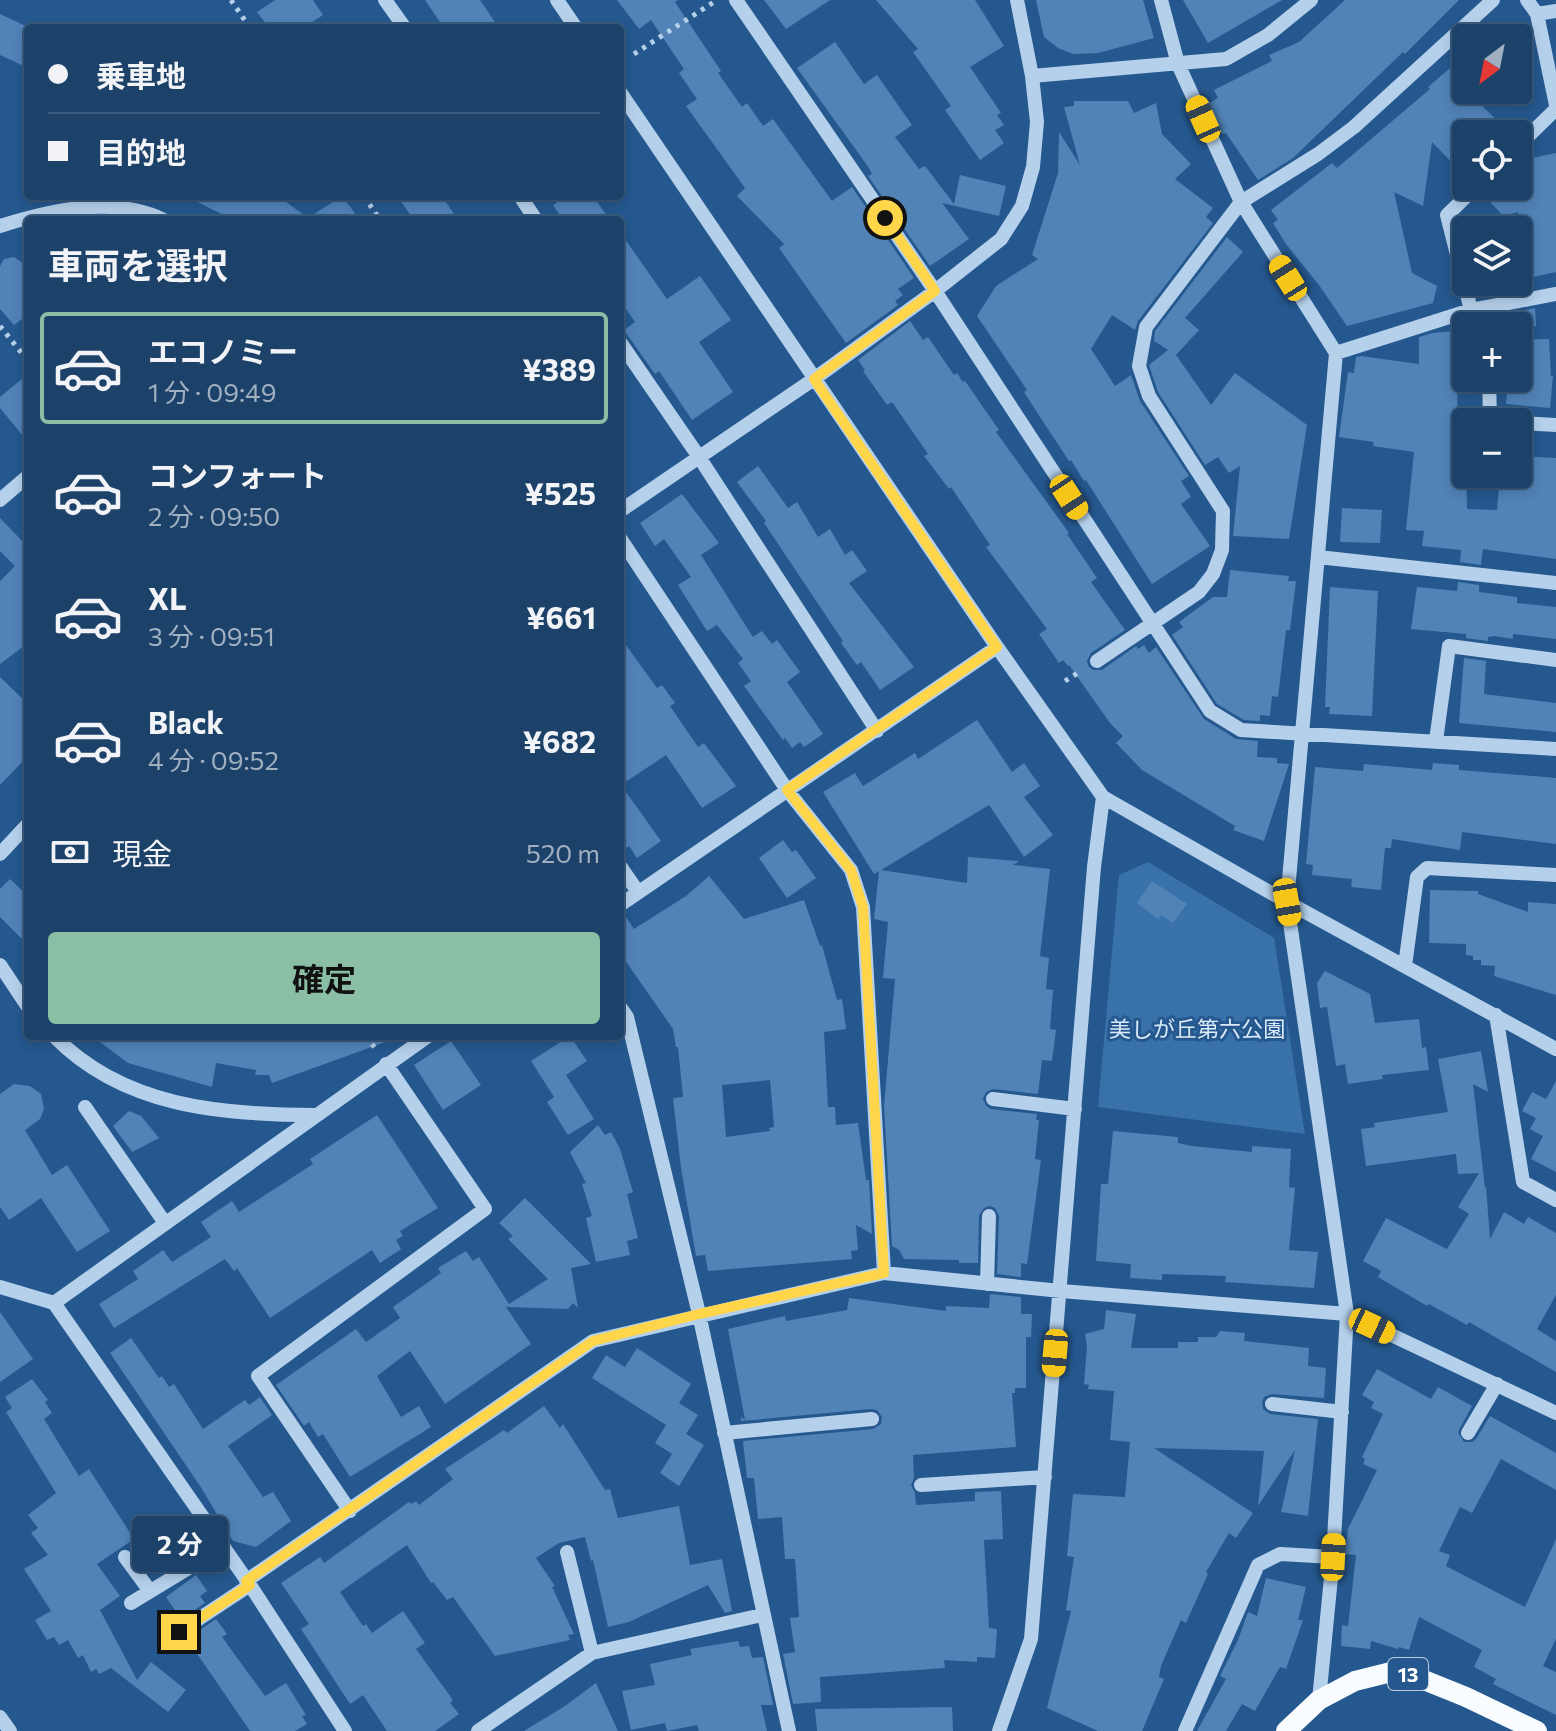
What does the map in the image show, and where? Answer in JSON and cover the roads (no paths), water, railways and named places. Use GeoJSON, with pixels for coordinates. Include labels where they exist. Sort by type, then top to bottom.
{"type":"FeatureCollection","features":[{"type":"Feature","properties":{"kind":"main road","name":"13"},"geometry":{"type":"LineString","coordinates":[[1286,1731],[1319,1700],[1355,1681],[1399,1670],[1537,1731]]}},
{"type":"Feature","properties":{"kind":"street"},"geometry":{"type":"LineString","coordinates":[[385,0],[402,24]]}},
{"type":"Feature","properties":{"kind":"street"},"geometry":{"type":"LineString","coordinates":[[557,0],[573,24]]}},
{"type":"Feature","properties":{"kind":"street"},"geometry":{"type":"LineString","coordinates":[[736,0],[935,291],[1210,711],[1241,730],[1556,749]]}},
{"type":"Feature","properties":{"kind":"street"},"geometry":{"type":"LineString","coordinates":[[624,508],[814,379],[1001,239],[1022,206],[1033,167],[1032,76],[1017,0]]}},
{"type":"Feature","properties":{"kind":"street"},"geometry":{"type":"LineString","coordinates":[[1161,0],[1178,64],[1241,202],[1336,353],[1287,902],[1347,1314],[1333,1557],[1319,1700]]}},
{"type":"Feature","properties":{"kind":"street"},"geometry":{"type":"LineString","coordinates":[[1032,76],[1226,59],[1268,35],[1311,0]]}},
{"type":"Feature","properties":{"kind":"street"},"geometry":{"type":"LineString","coordinates":[[1097,661],[1199,592],[1213,574],[1222,550],[1223,511],[1149,396],[1139,366],[1146,327],[1241,202],[1318,154],[1354,127],[1493,0]]}},
{"type":"Feature","properties":{"kind":"street"},"geometry":{"type":"LineString","coordinates":[[1527,0],[1537,14],[1556,107],[1532,132]]}},
{"type":"Feature","properties":{"kind":"street"},"geometry":{"type":"LineString","coordinates":[[1537,14],[1556,11]]}},
{"type":"Feature","properties":{"kind":"street"},"geometry":{"type":"LineString","coordinates":[[624,98],[997,647],[1103,797],[1556,1049]]}},
{"type":"Feature","properties":{"kind":"street"},"geometry":{"type":"LineString","coordinates":[[1463,200],[1447,215],[1471,310]]}},
{"type":"Feature","properties":{"kind":"street"},"geometry":{"type":"LineString","coordinates":[[32,216],[98,206],[148,212],[156,216]]}},
{"type":"Feature","properties":{"kind":"street"},"geometry":{"type":"LineString","coordinates":[[0,226],[24,218]]}},
{"type":"Feature","properties":{"kind":"street"},"geometry":{"type":"LineString","coordinates":[[1336,353],[1471,310],[1556,294]]}},
{"type":"Feature","properties":{"kind":"street"},"geometry":{"type":"LineString","coordinates":[[624,348],[699,457],[877,731]]}},
{"type":"Feature","properties":{"kind":"street"},"geometry":{"type":"LineString","coordinates":[[1532,424],[1556,425]]}},
{"type":"Feature","properties":{"kind":"street"},"geometry":{"type":"LineString","coordinates":[[0,500],[24,479]]}},
{"type":"Feature","properties":{"kind":"street"},"geometry":{"type":"LineString","coordinates":[[624,544],[787,790],[851,870],[863,907],[884,1273]]}},
{"type":"Feature","properties":{"kind":"street"},"geometry":{"type":"LineString","coordinates":[[1318,557],[1556,583]]}},
{"type":"Feature","properties":{"kind":"street"},"geometry":{"type":"LineString","coordinates":[[1436,741],[1449,646],[1556,660]]}},
{"type":"Feature","properties":{"kind":"street"},"geometry":{"type":"LineString","coordinates":[[624,902],[997,647]]}},
{"type":"Feature","properties":{"kind":"street"},"geometry":{"type":"LineString","coordinates":[[999,1731],[1031,1639],[1094,867],[1103,797]]}},
{"type":"Feature","properties":{"kind":"street"},"geometry":{"type":"LineString","coordinates":[[0,854],[24,828]]}},
{"type":"Feature","properties":{"kind":"street"},"geometry":{"type":"LineString","coordinates":[[1405,966],[1417,877],[1427,868],[1556,875]]}},
{"type":"Feature","properties":{"kind":"street"},"geometry":{"type":"LineString","coordinates":[[624,872],[638,892]]}},
{"type":"Feature","properties":{"kind":"street"},"geometry":{"type":"LineString","coordinates":[[0,965],[24,1001]]}},
{"type":"Feature","properties":{"kind":"street"},"geometry":{"type":"LineString","coordinates":[[624,1013],[699,1314],[789,1731]]}},
{"type":"Feature","properties":{"kind":"street"},"geometry":{"type":"LineString","coordinates":[[1496,1015],[1523,1182],[1556,1200]]}},
{"type":"Feature","properties":{"kind":"street"},"geometry":{"type":"LineString","coordinates":[[59,1040],[113,1082],[174,1104],[252,1115],[316,1115]]}},
{"type":"Feature","properties":{"kind":"street"},"geometry":{"type":"LineString","coordinates":[[54,1303],[422,1040]]}},
{"type":"Feature","properties":{"kind":"street"},"geometry":{"type":"LineString","coordinates":[[350,1511],[258,1376],[485,1209],[386,1064]]}},
{"type":"Feature","properties":{"kind":"street"},"geometry":{"type":"LineString","coordinates":[[993,1099],[1075,1109]]}},
{"type":"Feature","properties":{"kind":"street"},"geometry":{"type":"LineString","coordinates":[[85,1107],[165,1223]]}},
{"type":"Feature","properties":{"kind":"street"},"geometry":{"type":"LineString","coordinates":[[987,1284],[989,1216]]}},
{"type":"Feature","properties":{"kind":"street"},"geometry":{"type":"LineString","coordinates":[[179,1632],[593,1341],[884,1273],[1347,1314],[1556,1413]]}},
{"type":"Feature","properties":{"kind":"street"},"geometry":{"type":"LineString","coordinates":[[0,1287],[54,1303],[248,1583],[345,1731]]}},
{"type":"Feature","properties":{"kind":"street"},"geometry":{"type":"LineString","coordinates":[[1468,1433],[1497,1384]]}},
{"type":"Feature","properties":{"kind":"street"},"geometry":{"type":"LineString","coordinates":[[1272,1404],[1342,1412]]}},
{"type":"Feature","properties":{"kind":"street"},"geometry":{"type":"LineString","coordinates":[[724,1433],[872,1419]]}},
{"type":"Feature","properties":{"kind":"street"},"geometry":{"type":"LineString","coordinates":[[921,1485],[1045,1477]]}},
{"type":"Feature","properties":{"kind":"street"},"geometry":{"type":"LineString","coordinates":[[131,1603],[223,1547]]}},
{"type":"Feature","properties":{"kind":"street"},"geometry":{"type":"LineString","coordinates":[[567,1552],[592,1653]]}},
{"type":"Feature","properties":{"kind":"street"},"geometry":{"type":"LineString","coordinates":[[1185,1731],[1258,1565],[1280,1554],[1333,1557]]}},
{"type":"Feature","properties":{"kind":"street"},"geometry":{"type":"LineString","coordinates":[[125,1557],[150,1591]]}},
{"type":"Feature","properties":{"kind":"street"},"geometry":{"type":"LineString","coordinates":[[478,1731],[592,1653],[762,1615]]}},
{"type":"Feature","properties":{"kind":"street"},"geometry":{"type":"LineString","coordinates":[[0,1717],[10,1731]]}},
{"type":"Feature","properties":{"kind":"park label","name":"美しが丘第六公園"},"geometry":{"type":"Point","coordinates":[1197,1028]}}]}
